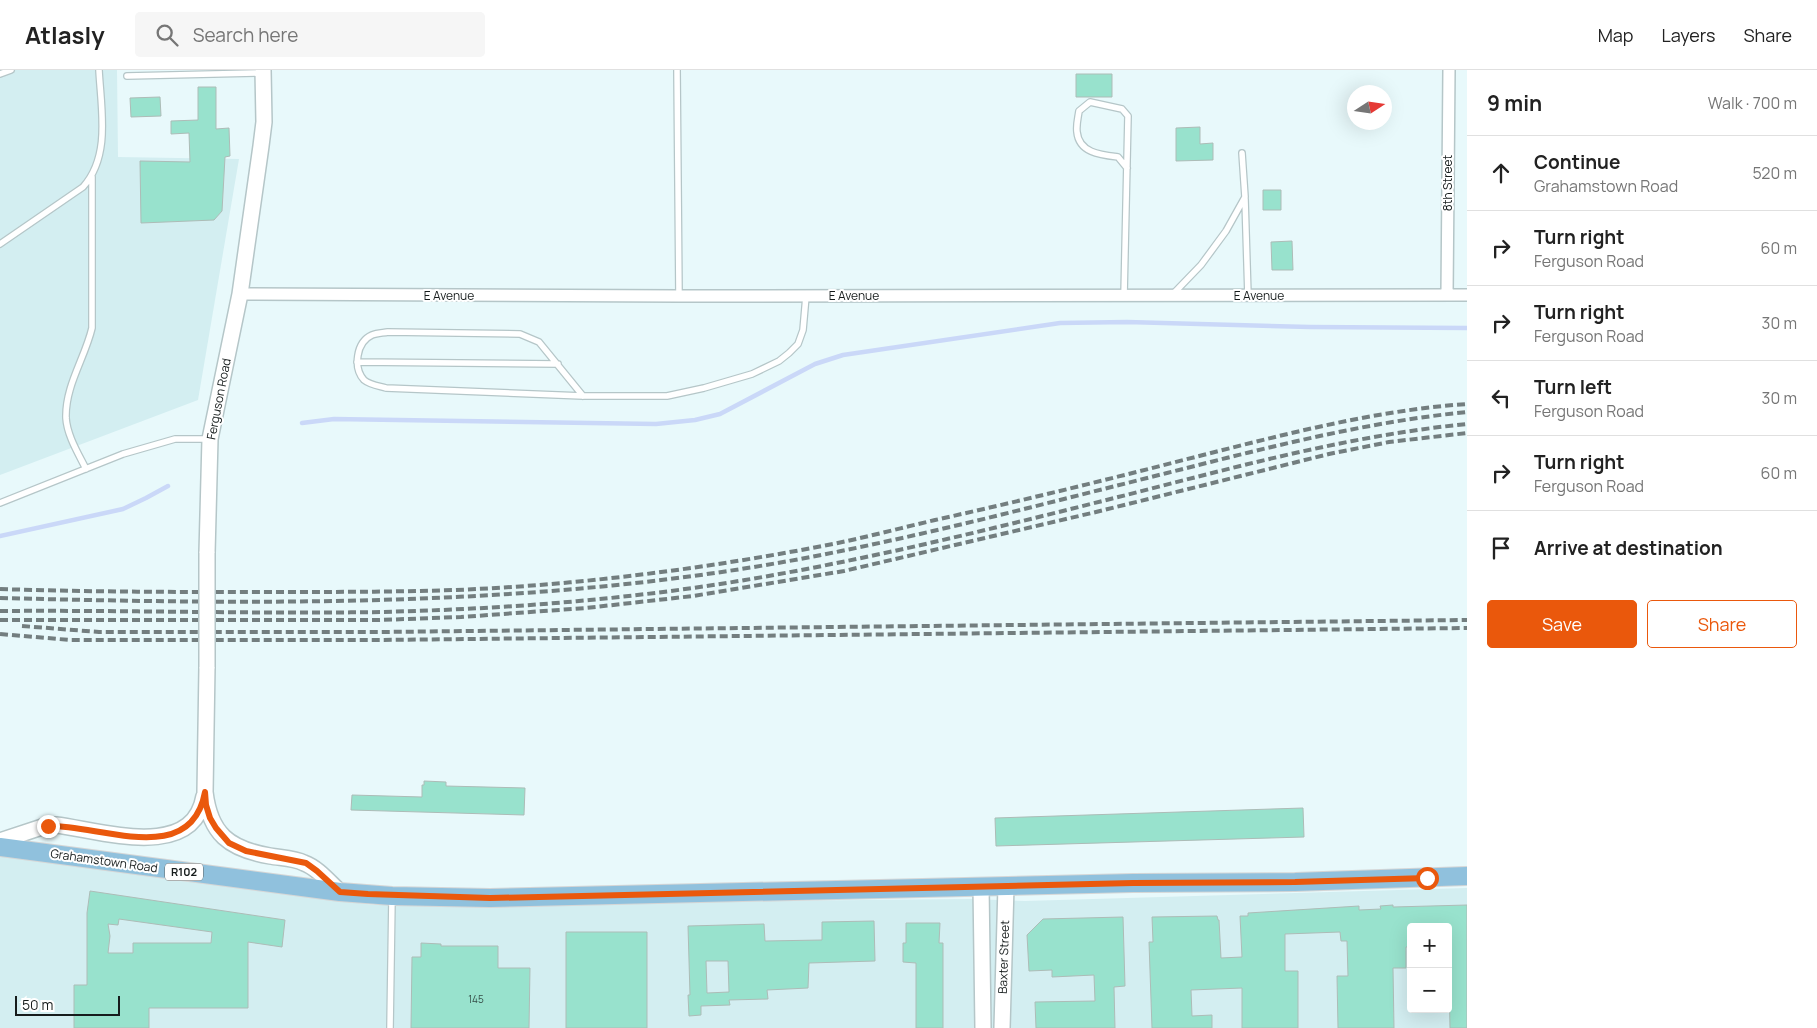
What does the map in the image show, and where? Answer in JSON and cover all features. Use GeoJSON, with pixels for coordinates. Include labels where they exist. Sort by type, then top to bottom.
{"type":"FeatureCollection","features":[{"type":"Feature","properties":{"kind":"main road","name":"Ferguson Road"},"geometry":{"type":"LineString","coordinates":[[263,71],[262,138],[240,294],[210,439],[207,553],[206,805],[210,818],[216,828],[229,843],[251,852],[306,863],[340,892]]}},
{"type":"Feature","properties":{"kind":"main road","name":"Ferguson Road"},"geometry":{"type":"LineString","coordinates":[[0,841],[42,827],[56,826],[143,838],[166,836],[184,827],[198,814],[205,792]]}},
{"type":"Feature","properties":{"kind":"main road","name":"Grahamstown Road"},"geometry":{"type":"LineString","coordinates":[[0,847],[340,892],[392,896],[500,898],[981,886],[1295,882],[1467,876]]}},
{"type":"Feature","properties":{"kind":"main road","name":"Baxter Street"},"geometry":{"type":"LineString","coordinates":[[981,886],[983,1028]]}},
{"type":"Feature","properties":{"kind":"main road","name":"Baxter Street"},"geometry":{"type":"LineString","coordinates":[[1002,1028],[1006,886]]}},
{"type":"Feature","properties":{"kind":"street","name":"8th Street"},"geometry":{"type":"LineString","coordinates":[[1447,295],[1449,70]]}},
{"type":"Feature","properties":{"kind":"street","name":"E Avenue"},"geometry":{"type":"LineString","coordinates":[[240,294],[679,296],[1467,295]]}},
{"type":"Feature","properties":{"kind":"lane"},"geometry":{"type":"LineString","coordinates":[[0,74],[11,70]]}},
{"type":"Feature","properties":{"kind":"lane"},"geometry":{"type":"LineString","coordinates":[[86,468],[71,438],[66,419],[68,401],[76,372],[92,328],[92,178],[99,157],[102,124],[99,70]]}},
{"type":"Feature","properties":{"kind":"lane"},"geometry":{"type":"LineString","coordinates":[[677,70],[679,296]]}},
{"type":"Feature","properties":{"kind":"lane"},"geometry":{"type":"LineString","coordinates":[[127,76],[263,71]]}},
{"type":"Feature","properties":{"kind":"lane"},"geometry":{"type":"LineString","coordinates":[[1124,296],[1127,168],[1128,116],[1122,109],[1090,102],[1079,111],[1076,133],[1082,146],[1098,155],[1118,157],[1127,168]]}},
{"type":"Feature","properties":{"kind":"lane"},"geometry":{"type":"LineString","coordinates":[[1242,153],[1248,296]]}},
{"type":"Feature","properties":{"kind":"lane"},"geometry":{"type":"LineString","coordinates":[[0,244],[83,187],[92,178]]}},
{"type":"Feature","properties":{"kind":"lane"},"geometry":{"type":"LineString","coordinates":[[1171,296],[1201,265],[1226,232],[1245,197]]}},
{"type":"Feature","properties":{"kind":"lane"},"geometry":{"type":"LineString","coordinates":[[583,396],[539,342],[520,334],[388,332],[370,336],[362,344],[357,362],[361,376],[366,381],[386,388],[583,396],[666,396],[704,388],[752,374],[779,361],[798,344],[803,330],[806,296]]}},
{"type":"Feature","properties":{"kind":"lane"},"geometry":{"type":"LineString","coordinates":[[357,362],[558,364]]}},
{"type":"Feature","properties":{"kind":"lane"},"geometry":{"type":"LineString","coordinates":[[0,503],[123,454],[175,439],[210,439]]}},
{"type":"Feature","properties":{"kind":"lane"},"geometry":{"type":"LineString","coordinates":[[390,1028],[392,896]]}},
{"type":"Feature","properties":{"kind":"shaded area"},"geometry":{"type":"Polygon","coordinates":[[[0,70],[117,70],[118,157],[239,159],[198,400],[0,475],[0,70]]]}},
{"type":"Feature","properties":{"kind":"shaded area"},"geometry":{"type":"Polygon","coordinates":[[[0,855],[373,905],[972,899],[1025,901],[1467,888],[1467,1028],[0,1028],[0,855]]]}},
{"type":"Feature","properties":{"kind":"building"},"geometry":{"type":"Polygon","coordinates":[[[1076,74],[1112,74],[1112,97],[1076,97],[1076,74]]]}},
{"type":"Feature","properties":{"kind":"building"},"geometry":{"type":"Polygon","coordinates":[[[198,87],[216,87],[216,129],[229,128],[230,156],[225,157],[222,211],[214,220],[141,223],[140,161],[190,162],[189,133],[171,134],[171,121],[198,120],[198,87]]]}},
{"type":"Feature","properties":{"kind":"building"},"geometry":{"type":"Polygon","coordinates":[[[160,97],[161,116],[131,117],[130,98],[160,97]]]}},
{"type":"Feature","properties":{"kind":"building"},"geometry":{"type":"Polygon","coordinates":[[[1200,127],[1200,144],[1213,143],[1213,160],[1176,161],[1176,128],[1200,127]]]}},
{"type":"Feature","properties":{"kind":"building"},"geometry":{"type":"Polygon","coordinates":[[[1263,190],[1281,190],[1281,210],[1263,210],[1263,190]]]}},
{"type":"Feature","properties":{"kind":"building"},"geometry":{"type":"Polygon","coordinates":[[[1292,241],[1293,270],[1272,270],[1271,242],[1292,241]]]}},
{"type":"Feature","properties":{"kind":"building"},"geometry":{"type":"Polygon","coordinates":[[[424,781],[446,782],[446,786],[525,788],[524,815],[351,810],[352,795],[422,797],[424,781]]]}},
{"type":"Feature","properties":{"kind":"building"},"geometry":{"type":"Polygon","coordinates":[[[1303,808],[1304,837],[996,846],[995,818],[1303,808]]]}},
{"type":"Feature","properties":{"kind":"building"},"geometry":{"type":"Polygon","coordinates":[[[90,891],[285,920],[282,947],[248,942],[248,1008],[149,1008],[149,1028],[74,1028],[74,985],[87,985],[87,913],[90,891]],[[119,919],[118,925],[108,924],[110,936],[108,953],[133,953],[133,943],[211,943],[212,932],[119,919]]]}},
{"type":"Feature","properties":{"kind":"building"},"geometry":{"type":"Polygon","coordinates":[[[1467,905],[1467,1028],[1450,1028],[1450,1013],[1452,1013],[1452,923],[1407,923],[1406,968],[1393,968],[1394,1028],[1338,1028],[1337,976],[1348,976],[1347,941],[1341,941],[1340,932],[1285,934],[1285,971],[1298,971],[1298,1028],[1242,1028],[1242,988],[1191,990],[1192,1016],[1212,1015],[1212,1028],[1152,1028],[1149,942],[1153,942],[1152,917],[1217,916],[1219,920],[1221,958],[1242,957],[1240,916],[1248,916],[1248,913],[1359,906],[1359,910],[1381,909],[1380,906],[1467,905]]]}},
{"type":"Feature","properties":{"kind":"building"},"geometry":{"type":"Polygon","coordinates":[[[1123,917],[1125,986],[1114,987],[1115,1028],[1036,1028],[1035,1002],[1095,1001],[1094,975],[1052,977],[1052,970],[1029,971],[1027,935],[1043,919],[1123,917]]]}},
{"type":"Feature","properties":{"kind":"building"},"geometry":{"type":"Polygon","coordinates":[[[874,921],[875,961],[809,963],[808,988],[767,990],[768,999],[729,1000],[730,1005],[701,1006],[701,1015],[689,1016],[688,926],[764,924],[765,941],[822,940],[822,922],[874,921]],[[706,961],[707,993],[729,992],[728,961],[706,961]]]}},
{"type":"Feature","properties":{"kind":"building"},"geometry":{"type":"Polygon","coordinates":[[[906,923],[940,923],[939,943],[943,943],[943,1028],[916,1028],[916,963],[903,962],[903,943],[906,943],[906,923]]]}},
{"type":"Feature","properties":{"kind":"building"},"geometry":{"type":"Polygon","coordinates":[[[566,932],[647,932],[647,1028],[566,1028],[566,932]]]}},
{"type":"Feature","properties":{"kind":"building"},"geometry":{"type":"Polygon","coordinates":[[[421,943],[441,944],[441,946],[498,946],[498,968],[530,968],[529,1028],[411,1028],[412,957],[421,957],[421,943]]]}},
{"type":"Feature","properties":{"kind":"waterway"},"geometry":{"type":"LineString","coordinates":[[302,423],[334,419],[656,424],[695,420],[720,414],[815,364],[843,355],[1060,323],[1127,322],[1310,327],[1467,328]]}},
{"type":"Feature","properties":{"kind":"waterway"},"geometry":{"type":"LineString","coordinates":[[0,536],[123,509],[168,486]]}},
{"type":"Feature","properties":{"kind":"railway"},"geometry":{"type":"LineString","coordinates":[[0,589],[168,592],[432,591],[503,588],[598,580],[739,561],[833,544],[1036,497],[1334,423],[1400,411],[1467,404]]}},
{"type":"Feature","properties":{"kind":"railway"},"geometry":{"type":"LineString","coordinates":[[0,598],[211,602],[422,598],[527,593],[737,570],[841,551],[964,524],[1316,437],[1391,422],[1467,412]]}},
{"type":"Feature","properties":{"kind":"railway"},"geometry":{"type":"LineString","coordinates":[[0,611],[381,612],[518,606],[655,593],[745,580],[844,562],[991,529],[1301,452],[1384,435],[1467,424]]}},
{"type":"Feature","properties":{"kind":"railway"},"geometry":{"type":"LineString","coordinates":[[0,620],[379,620],[461,617],[586,608],[693,596],[844,571],[1096,512],[1329,454],[1389,442],[1467,433]]}},
{"type":"Feature","properties":{"kind":"railway"},"geometry":{"type":"LineString","coordinates":[[22,626],[99,632],[381,632],[1467,620]]}},
{"type":"Feature","properties":{"kind":"railway"},"geometry":{"type":"LineString","coordinates":[[0,634],[70,640],[378,640],[1467,628]]}},
{"type":"Feature","properties":{"kind":"route"},"geometry":{"type":"LineString","coordinates":[[48,826],[62,826],[143,838],[166,836],[184,827],[198,814],[205,792],[210,818],[222,836],[236,847],[257,854],[298,860],[306,863],[340,892],[392,896],[490,898],[1427,878]]}}]}
